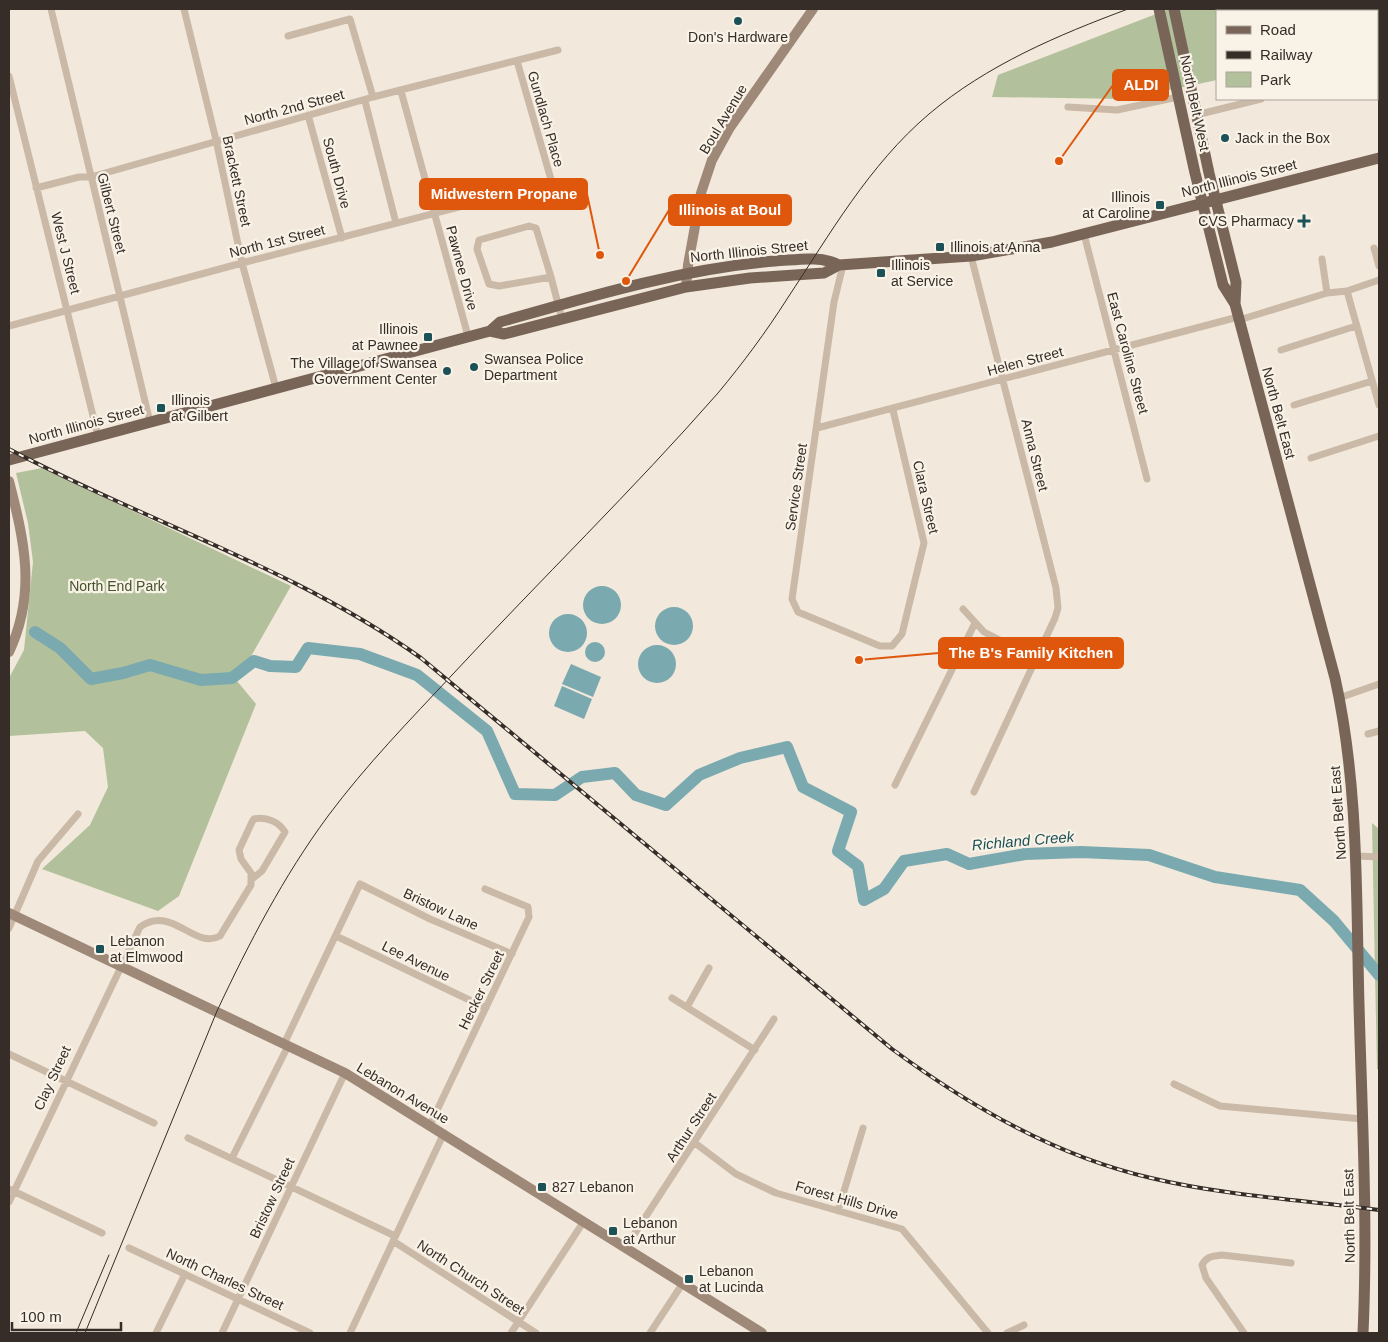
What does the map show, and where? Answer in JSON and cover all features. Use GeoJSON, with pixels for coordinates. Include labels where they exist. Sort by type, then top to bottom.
{"type":"FeatureCollection","features":[{"type":"Feature","properties":{"kind":"main road","name":"Boul Avenue"},"geometry":{"type":"LineString","coordinates":[[686,287],[701,193],[715,155],[729,129],[813,9]]}},
{"type":"Feature","properties":{"kind":"main road","name":"North Belt West"},"geometry":{"type":"LineString","coordinates":[[1159,9],[1202,202]]}},
{"type":"Feature","properties":{"kind":"main road","name":"North Belt West"},"geometry":{"type":"LineString","coordinates":[[1174,9],[1215,199]]}},
{"type":"Feature","properties":{"kind":"main road","name":"North Illinois Street"},"geometry":{"type":"LineString","coordinates":[[9,460],[468,336],[490,331],[504,334],[686,287],[750,278],[824,272],[841,265],[971,256],[1004,251],[1084,234],[1202,202],[1379,158]]}},
{"type":"Feature","properties":{"kind":"main road","name":"North Belt East"},"geometry":{"type":"LineString","coordinates":[[1215,199],[1236,282],[1235,304]]}},
{"type":"Feature","properties":{"kind":"main road","name":"North Belt East"},"geometry":{"type":"LineString","coordinates":[[1202,202],[1223,285],[1235,304],[1239,318],[1339,698],[1354,797],[1364,1196],[1363,1333]]}},
{"type":"Feature","properties":{"kind":"main road","name":"North Illinois Street"},"geometry":{"type":"LineString","coordinates":[[490,331],[500,322],[687,272],[786,261],[823,259],[841,265]]}},
{"type":"Feature","properties":{"kind":"main road"},"geometry":{"type":"LineString","coordinates":[[9,481],[21,528],[27,566],[23,604],[9,652]]}},
{"type":"Feature","properties":{"kind":"main road","name":"Lebanon Avenue"},"geometry":{"type":"LineString","coordinates":[[12,914],[345,1074],[444,1133],[762,1333]]}},
{"type":"Feature","properties":{"kind":"street","name":"Gilbert Street"},"geometry":{"type":"LineString","coordinates":[[51,9],[150,422]]}},
{"type":"Feature","properties":{"kind":"street","name":"Brackett Street"},"geometry":{"type":"LineString","coordinates":[[184,9],[216,140],[242,263],[276,388]]}},
{"type":"Feature","properties":{"kind":"street"},"geometry":{"type":"LineString","coordinates":[[288,36],[350,19],[373,97]]}},
{"type":"Feature","properties":{"kind":"street","name":"North 2nd Street"},"geometry":{"type":"LineString","coordinates":[[36,188],[79,177],[91,177],[216,140],[365,101],[373,97],[401,92],[558,50]]}},
{"type":"Feature","properties":{"kind":"street","name":"Gundlach Place"},"geometry":{"type":"LineString","coordinates":[[517,61],[552,183]]}},
{"type":"Feature","properties":{"kind":"street","name":"West J Street"},"geometry":{"type":"LineString","coordinates":[[9,76],[98,436]]}},
{"type":"Feature","properties":{"kind":"street","name":"Pawnee Drive"},"geometry":{"type":"LineString","coordinates":[[401,92],[468,336]]}},
{"type":"Feature","properties":{"kind":"street"},"geometry":{"type":"LineString","coordinates":[[1068,107],[1117,110],[1178,97]]}},
{"type":"Feature","properties":{"kind":"street"},"geometry":{"type":"LineString","coordinates":[[1196,115],[1258,100]]}},
{"type":"Feature","properties":{"kind":"street"},"geometry":{"type":"LineString","coordinates":[[365,101],[396,223]]}},
{"type":"Feature","properties":{"kind":"street","name":"South Drive"},"geometry":{"type":"LineString","coordinates":[[308,115],[342,238]]}},
{"type":"Feature","properties":{"kind":"street","name":"North 1st Street"},"geometry":{"type":"LineString","coordinates":[[9,326],[242,263],[552,183]]}},
{"type":"Feature","properties":{"kind":"street"},"geometry":{"type":"LineString","coordinates":[[551,276],[499,286],[489,284],[477,249],[479,240],[529,226],[536,228],[551,276],[562,319]]}},
{"type":"Feature","properties":{"kind":"street","name":"East Caroline Street"},"geometry":{"type":"LineString","coordinates":[[1084,234],[1148,479]]}},
{"type":"Feature","properties":{"kind":"street"},"geometry":{"type":"LineString","coordinates":[[1374,248],[1379,266]]}},
{"type":"Feature","properties":{"kind":"street","name":"Anna Street"},"geometry":{"type":"LineString","coordinates":[[971,256],[1056,588],[1058,608],[1037,659],[974,792]]}},
{"type":"Feature","properties":{"kind":"street"},"geometry":{"type":"LineString","coordinates":[[1322,259],[1327,293]]}},
{"type":"Feature","properties":{"kind":"street","name":"Service Street"},"geometry":{"type":"LineString","coordinates":[[841,265],[834,302],[792,599],[798,612],[880,646],[892,646]]}},
{"type":"Feature","properties":{"kind":"street","name":"Helen Street"},"geometry":{"type":"LineString","coordinates":[[817,428],[893,410],[1327,293],[1347,291],[1379,280]]}},
{"type":"Feature","properties":{"kind":"street"},"geometry":{"type":"LineString","coordinates":[[1347,291],[1379,405]]}},
{"type":"Feature","properties":{"kind":"street"},"geometry":{"type":"LineString","coordinates":[[1281,350],[1356,326]]}},
{"type":"Feature","properties":{"kind":"street"},"geometry":{"type":"LineString","coordinates":[[1294,405],[1372,381]]}},
{"type":"Feature","properties":{"kind":"street","name":"Clara Street"},"geometry":{"type":"LineString","coordinates":[[892,646],[902,634],[924,543],[893,410]]}},
{"type":"Feature","properties":{"kind":"street"},"geometry":{"type":"LineString","coordinates":[[1311,458],[1379,436]]}},
{"type":"Feature","properties":{"kind":"street"},"geometry":{"type":"LineString","coordinates":[[963,609],[984,632],[1037,659]]}},
{"type":"Feature","properties":{"kind":"street"},"geometry":{"type":"LineString","coordinates":[[895,785],[976,623]]}},
{"type":"Feature","properties":{"kind":"street"},"geometry":{"type":"LineString","coordinates":[[1339,698],[1379,684]]}},
{"type":"Feature","properties":{"kind":"street"},"geometry":{"type":"LineString","coordinates":[[1368,734],[1379,731]]}},
{"type":"Feature","properties":{"kind":"street"},"geometry":{"type":"LineString","coordinates":[[9,928],[12,914],[38,861],[78,814]]}},
{"type":"Feature","properties":{"kind":"street"},"geometry":{"type":"LineString","coordinates":[[254,818],[266,818],[279,825],[285,832],[262,871],[252,879],[239,850],[254,818]]}},
{"type":"Feature","properties":{"kind":"street"},"geometry":{"type":"LineString","coordinates":[[1356,856],[1379,857]]}},
{"type":"Feature","properties":{"kind":"street","name":"Clay Street"},"geometry":{"type":"LineString","coordinates":[[9,1202],[11,1190],[140,927],[152,921],[165,920],[205,938],[214,939],[220,936],[251,886],[252,879]]}},
{"type":"Feature","properties":{"kind":"street","name":"Bristow Lane"},"geometry":{"type":"LineString","coordinates":[[336,936],[360,884],[430,919],[512,954]]}},
{"type":"Feature","properties":{"kind":"street","name":"Hecker Street"},"geometry":{"type":"LineString","coordinates":[[430,1125],[529,917],[528,907],[485,889]]}},
{"type":"Feature","properties":{"kind":"street"},"geometry":{"type":"LineString","coordinates":[[232,1158],[336,936]]}},
{"type":"Feature","properties":{"kind":"street","name":"Lee Avenue"},"geometry":{"type":"LineString","coordinates":[[336,936],[486,1008]]}},
{"type":"Feature","properties":{"kind":"street"},"geometry":{"type":"LineString","coordinates":[[687,1007],[709,968]]}},
{"type":"Feature","properties":{"kind":"street"},"geometry":{"type":"LineString","coordinates":[[672,998],[756,1050]]}},
{"type":"Feature","properties":{"kind":"street","name":"Arthur Street"},"geometry":{"type":"LineString","coordinates":[[626,1248],[756,1050],[774,1019]]}},
{"type":"Feature","properties":{"kind":"street"},"geometry":{"type":"LineString","coordinates":[[9,1054],[154,1123]]}},
{"type":"Feature","properties":{"kind":"street","name":"Bristow Street"},"geometry":{"type":"LineString","coordinates":[[222,1333],[345,1074]]}},
{"type":"Feature","properties":{"kind":"street"},"geometry":{"type":"LineString","coordinates":[[1174,1084],[1220,1106],[1362,1119]]}},
{"type":"Feature","properties":{"kind":"street"},"geometry":{"type":"LineString","coordinates":[[838,1211],[863,1128]]}},
{"type":"Feature","properties":{"kind":"street"},"geometry":{"type":"LineString","coordinates":[[350,1333],[444,1133]]}},
{"type":"Feature","properties":{"kind":"street","name":"North Church Street"},"geometry":{"type":"LineString","coordinates":[[188,1138],[291,1186],[394,1239],[536,1333]]}},
{"type":"Feature","properties":{"kind":"street","name":"Forest Hills Drive"},"geometry":{"type":"LineString","coordinates":[[695,1143],[744,1178],[776,1193],[902,1229],[988,1333]]}},
{"type":"Feature","properties":{"kind":"street"},"geometry":{"type":"LineString","coordinates":[[11,1190],[102,1233]]}},
{"type":"Feature","properties":{"kind":"street"},"geometry":{"type":"LineString","coordinates":[[510,1333],[584,1221]]}},
{"type":"Feature","properties":{"kind":"street","name":"North Charles Street"},"geometry":{"type":"LineString","coordinates":[[129,1248],[310,1333]]}},
{"type":"Feature","properties":{"kind":"street"},"geometry":{"type":"LineString","coordinates":[[1244,1333],[1206,1278],[1202,1264],[1212,1256],[1222,1255],[1291,1263]]}},
{"type":"Feature","properties":{"kind":"street"},"geometry":{"type":"LineString","coordinates":[[156,1333],[185,1274]]}},
{"type":"Feature","properties":{"kind":"street"},"geometry":{"type":"LineString","coordinates":[[650,1333],[683,1283]]}},
{"type":"Feature","properties":{"kind":"street"},"geometry":{"type":"LineString","coordinates":[[1007,1333],[1024,1325]]}},
{"type":"Feature","properties":{"kind":"green space"},"geometry":{"type":"Polygon","coordinates":[[[1169,9],[1379,9],[1379,46],[1378,10],[1216,10],[1216,80],[1126,99],[992,97],[998,75],[1169,9]]]}},
{"type":"Feature","properties":{"kind":"green space","name":"North End Park"},"geometry":{"type":"Polygon","coordinates":[[[42,468],[291,586],[237,681],[256,704],[179,896],[158,911],[42,869],[90,825],[108,787],[103,748],[85,731],[9,736],[9,678],[24,650],[33,562],[28,523],[16,473],[42,468]]]}},
{"type":"Feature","properties":{"kind":"green space"},"geometry":{"type":"Polygon","coordinates":[[[1372,823],[1379,829],[1379,1070],[1377,1069],[1372,823]]]}},
{"type":"Feature","properties":{"kind":"water"},"geometry":{"type":"Polygon","coordinates":[[[602,586],[616,591],[621,605],[616,619],[602,624],[588,619],[583,605],[588,591],[602,586]]]}},
{"type":"Feature","properties":{"kind":"water"},"geometry":{"type":"Polygon","coordinates":[[[674,607],[688,612],[693,626],[688,640],[674,645],[660,640],[655,626],[660,612],[674,607]]]}},
{"type":"Feature","properties":{"kind":"water"},"geometry":{"type":"Polygon","coordinates":[[[568,614],[582,619],[587,633],[582,647],[568,652],[554,647],[549,633],[554,619],[568,614]]]}},
{"type":"Feature","properties":{"kind":"water"},"geometry":{"type":"Polygon","coordinates":[[[595,642],[602,645],[605,652],[602,659],[595,662],[588,659],[585,652],[588,645],[595,642]]]}},
{"type":"Feature","properties":{"kind":"water"},"geometry":{"type":"Polygon","coordinates":[[[657,645],[671,650],[676,664],[671,678],[657,683],[643,678],[638,664],[643,650],[657,645]]]}},
{"type":"Feature","properties":{"kind":"water"},"geometry":{"type":"Polygon","coordinates":[[[571,664],[601,677],[593,697],[562,684],[571,664]]]}},
{"type":"Feature","properties":{"kind":"water"},"geometry":{"type":"Polygon","coordinates":[[[562,686],[592,699],[584,719],[554,706],[562,686]]]}},
{"type":"Feature","properties":{"kind":"waterway","name":"Richland Creek"},"geometry":{"type":"LineString","coordinates":[[35,632],[60,648],[91,679],[123,673],[150,665],[201,680],[232,678],[254,661],[270,666],[296,667],[308,648],[360,654],[417,675],[487,731],[515,794],[555,795],[582,777],[615,773],[636,795],[666,805],[699,775],[740,758],[787,747],[803,787],[851,812],[838,851],[858,866],[864,900],[884,889],[904,861],[947,854],[969,864],[1025,854],[1081,852],[1149,855],[1215,877],[1300,890],[1334,921],[1379,975]]}},
{"type":"Feature","properties":{"kind":"tram line"},"geometry":{"type":"LineString","coordinates":[[85,1333],[217,1011],[254,936],[296,863],[328,816],[373,761],[405,726],[653,465],[718,393],[771,323],[852,201],[907,134],[951,96],[999,66],[1076,29],[1128,9]]}},
{"type":"Feature","properties":{"kind":"tram line"},"geometry":{"type":"LineString","coordinates":[[76,1333],[109,1255]]}},
{"type":"Feature","properties":{"kind":"railway"},"geometry":{"type":"LineString","coordinates":[[9,449],[60,475],[271,571],[373,626],[421,658],[892,1049],[952,1091],[984,1110],[1048,1143],[1082,1157],[1116,1169],[1151,1178],[1236,1193],[1379,1210]]}},
{"type":"Feature","properties":{"kind":"place","name":"Don's Hardware"},"geometry":{"type":"Point","coordinates":[738,21]}},
{"type":"Feature","properties":{"kind":"place","name":"Jack in the Box"},"geometry":{"type":"Point","coordinates":[1225,138]}},
{"type":"Feature","properties":{"kind":"place","name":"ALDI"},"geometry":{"type":"Point","coordinates":[1059,161]}},
{"type":"Feature","properties":{"kind":"place","name":"Illinois at Caroline"},"geometry":{"type":"Point","coordinates":[1160,205]}},
{"type":"Feature","properties":{"kind":"place","name":"CVS Pharmacy"},"geometry":{"type":"Point","coordinates":[1304,221]}},
{"type":"Feature","properties":{"kind":"place","name":"Illinois at Anna"},"geometry":{"type":"Point","coordinates":[940,247]}},
{"type":"Feature","properties":{"kind":"place","name":"Midwestern Propane"},"geometry":{"type":"Point","coordinates":[600,255]}},
{"type":"Feature","properties":{"kind":"place","name":"Illinois at Service"},"geometry":{"type":"Point","coordinates":[881,273]}},
{"type":"Feature","properties":{"kind":"place","name":"Illinois at Boul"},"geometry":{"type":"Point","coordinates":[626,281]}},
{"type":"Feature","properties":{"kind":"place","name":"Illinois at Pawnee"},"geometry":{"type":"Point","coordinates":[428,337]}},
{"type":"Feature","properties":{"kind":"place","name":"Swansea Police Department"},"geometry":{"type":"Point","coordinates":[474,367]}},
{"type":"Feature","properties":{"kind":"place","name":"The Village of Swansea Government Center"},"geometry":{"type":"Point","coordinates":[447,371]}},
{"type":"Feature","properties":{"kind":"place","name":"Illinois at Gilbert"},"geometry":{"type":"Point","coordinates":[161,408]}},
{"type":"Feature","properties":{"kind":"place","name":"The B's Family Kitchen"},"geometry":{"type":"Point","coordinates":[859,660]}},
{"type":"Feature","properties":{"kind":"place","name":"Lebanon at Elmwood"},"geometry":{"type":"Point","coordinates":[100,949]}},
{"type":"Feature","properties":{"kind":"place","name":"827 Lebanon"},"geometry":{"type":"Point","coordinates":[542,1187]}},
{"type":"Feature","properties":{"kind":"place","name":"Lebanon at Arthur"},"geometry":{"type":"Point","coordinates":[613,1231]}},
{"type":"Feature","properties":{"kind":"place","name":"Lebanon at Lucinda"},"geometry":{"type":"Point","coordinates":[689,1279]}}]}
